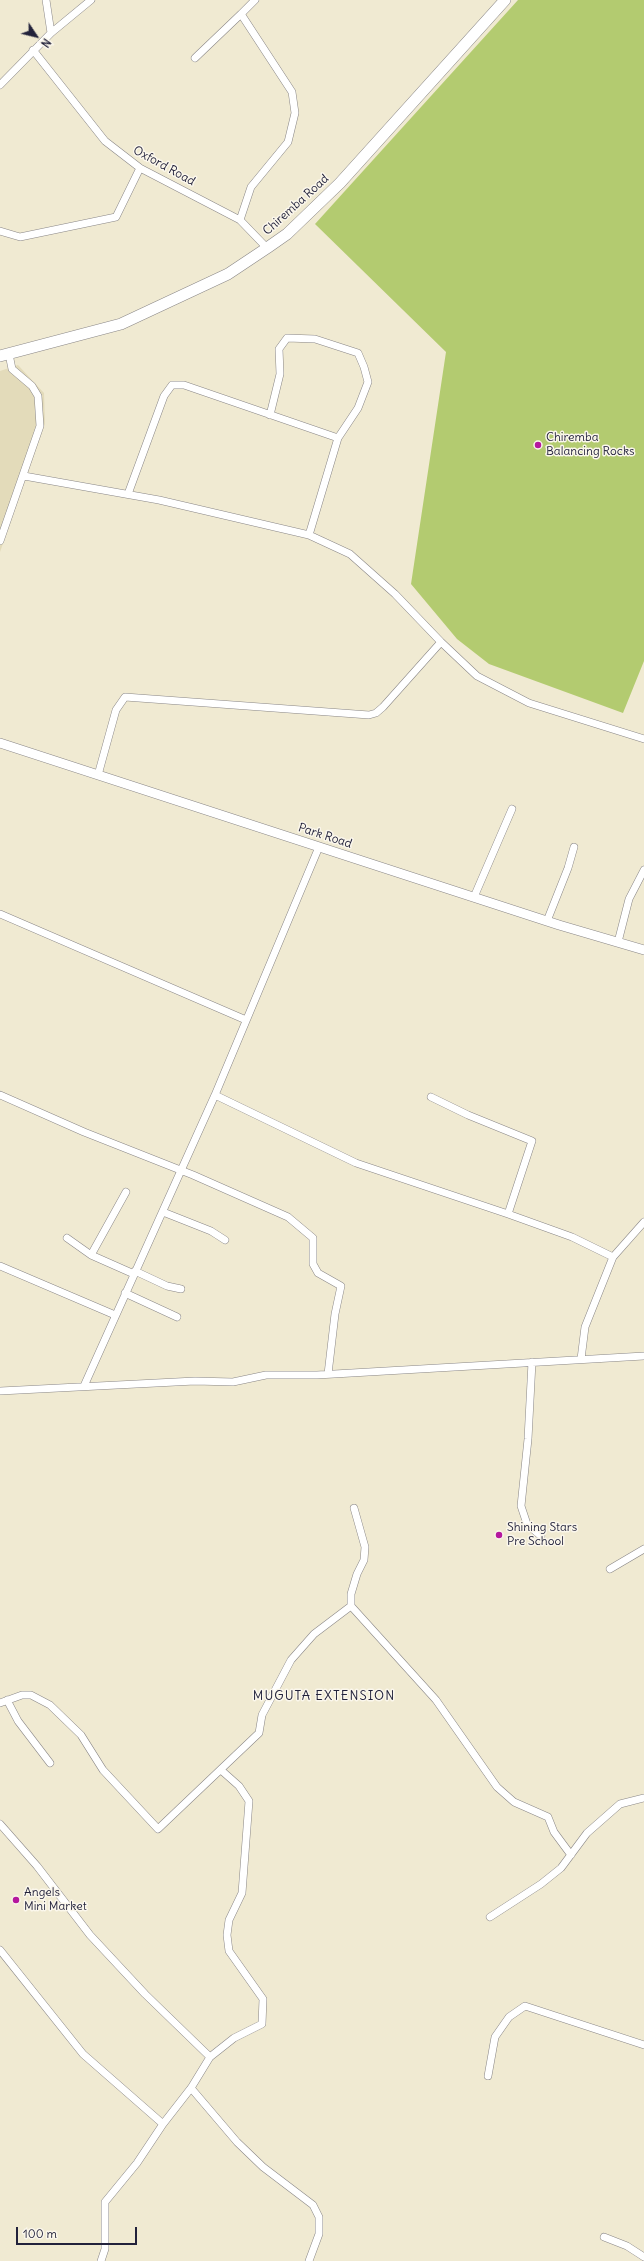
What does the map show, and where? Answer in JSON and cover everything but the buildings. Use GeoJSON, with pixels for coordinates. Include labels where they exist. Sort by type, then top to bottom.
{"type":"FeatureCollection","features":[{"type":"Feature","properties":{"kind":"main road","name":"Chiremba Road"},"geometry":{"type":"LineString","coordinates":[[4,355],[121,324],[228,274],[268,248],[287,234],[340,183],[505,0]]}},
{"type":"Feature","properties":{"kind":"street"},"geometry":{"type":"LineString","coordinates":[[46,0],[51,33]]}},
{"type":"Feature","properties":{"kind":"street"},"geometry":{"type":"LineString","coordinates":[[0,85],[51,33],[91,0]]}},
{"type":"Feature","properties":{"kind":"street"},"geometry":{"type":"LineString","coordinates":[[195,58],[255,0]]}},
{"type":"Feature","properties":{"kind":"street"},"geometry":{"type":"LineString","coordinates":[[240,220],[251,187],[288,142],[295,113],[292,92],[241,14]]}},
{"type":"Feature","properties":{"kind":"street","name":"Oxford Road"},"geometry":{"type":"LineString","coordinates":[[34,50],[105,142],[140,168],[240,220],[268,248]]}},
{"type":"Feature","properties":{"kind":"street"},"geometry":{"type":"LineString","coordinates":[[0,231],[20,237],[116,217],[140,168]]}},
{"type":"Feature","properties":{"kind":"street"},"geometry":{"type":"LineString","coordinates":[[270,415],[280,374],[279,349],[287,338],[315,339],[358,353],[368,382],[358,408],[338,438],[309,535]]}},
{"type":"Feature","properties":{"kind":"street"},"geometry":{"type":"LineString","coordinates":[[0,541],[39,431],[40,403],[35,390],[12,369],[4,355]]}},
{"type":"Feature","properties":{"kind":"street"},"geometry":{"type":"LineString","coordinates":[[128,494],[164,396],[172,385],[184,385],[338,438]]}},
{"type":"Feature","properties":{"kind":"street"},"geometry":{"type":"LineString","coordinates":[[24,476],[128,494],[309,535],[350,554],[395,594],[441,642],[477,676],[529,703],[644,739]]}},
{"type":"Feature","properties":{"kind":"street"},"geometry":{"type":"LineString","coordinates":[[98,775],[116,710],[125,697],[369,715],[376,713],[383,707],[441,642]]}},
{"type":"Feature","properties":{"kind":"street","name":"Park Road"},"geometry":{"type":"LineString","coordinates":[[0,743],[547,921],[644,950]]}},
{"type":"Feature","properties":{"kind":"street"},"geometry":{"type":"LineString","coordinates":[[474,897],[512,810]]}},
{"type":"Feature","properties":{"kind":"street"},"geometry":{"type":"LineString","coordinates":[[84,1386],[125,1293],[182,1171],[319,847]]}},
{"type":"Feature","properties":{"kind":"street"},"geometry":{"type":"LineString","coordinates":[[547,921],[568,868],[574,847]]}},
{"type":"Feature","properties":{"kind":"street"},"geometry":{"type":"LineString","coordinates":[[618,942],[628,899],[644,870]]}},
{"type":"Feature","properties":{"kind":"street"},"geometry":{"type":"LineString","coordinates":[[0,914],[246,1020]]}},
{"type":"Feature","properties":{"kind":"street"},"geometry":{"type":"LineString","coordinates":[[0,1095],[69,1126],[182,1171],[288,1217],[313,1238],[313,1264],[318,1273],[341,1286],[333,1329],[328,1374]]}},
{"type":"Feature","properties":{"kind":"street"},"geometry":{"type":"LineString","coordinates":[[215,1095],[288,1132],[362,1165],[572,1237],[613,1257]]}},
{"type":"Feature","properties":{"kind":"street"},"geometry":{"type":"LineString","coordinates":[[431,1097],[468,1115],[532,1141],[508,1214]]}},
{"type":"Feature","properties":{"kind":"street"},"geometry":{"type":"LineString","coordinates":[[91,1255],[126,1192]]}},
{"type":"Feature","properties":{"kind":"street"},"geometry":{"type":"LineString","coordinates":[[163,1212],[211,1231],[225,1240]]}},
{"type":"Feature","properties":{"kind":"street"},"geometry":{"type":"LineString","coordinates":[[581,1359],[585,1327],[613,1257],[644,1222]]}},
{"type":"Feature","properties":{"kind":"street"},"geometry":{"type":"LineString","coordinates":[[67,1238],[91,1255],[167,1286],[181,1290]]}},
{"type":"Feature","properties":{"kind":"street"},"geometry":{"type":"LineString","coordinates":[[0,1266],[115,1315]]}},
{"type":"Feature","properties":{"kind":"street"},"geometry":{"type":"LineString","coordinates":[[125,1293],[177,1317]]}},
{"type":"Feature","properties":{"kind":"street"},"geometry":{"type":"LineString","coordinates":[[0,1391],[195,1381],[233,1382],[266,1375],[328,1374],[644,1356]]}},
{"type":"Feature","properties":{"kind":"street"},"geometry":{"type":"LineString","coordinates":[[532,1362],[528,1433],[521,1506],[527,1524],[541,1536]]}},
{"type":"Feature","properties":{"kind":"street"},"geometry":{"type":"LineString","coordinates":[[354,1508],[365,1547],[364,1560],[357,1574],[351,1594],[351,1606],[436,1700],[497,1787],[514,1802],[548,1817],[554,1832],[571,1855]]}},
{"type":"Feature","properties":{"kind":"street"},"geometry":{"type":"LineString","coordinates":[[610,1569],[644,1549]]}},
{"type":"Feature","properties":{"kind":"street"},"geometry":{"type":"LineString","coordinates":[[50,1763],[4,1701],[31,1695],[50,1705],[81,1735],[103,1770],[158,1829],[259,1733],[262,1715],[294,1655],[314,1634],[351,1606]]}},
{"type":"Feature","properties":{"kind":"street"},"geometry":{"type":"LineString","coordinates":[[101,2261],[105,2249],[105,2202],[137,2164],[163,2124],[191,2088],[210,2057],[234,2038],[262,2024],[263,2000],[229,1951],[227,1935],[229,1920],[242,1893],[250,1801],[239,1786],[221,1770]]}},
{"type":"Feature","properties":{"kind":"street"},"geometry":{"type":"LineString","coordinates":[[490,1917],[541,1884],[561,1868],[591,1829],[620,1804],[644,1798]]}},
{"type":"Feature","properties":{"kind":"street"},"geometry":{"type":"LineString","coordinates":[[0,1824],[37,1866],[90,1935],[145,1994],[210,2057]]}},
{"type":"Feature","properties":{"kind":"street"},"geometry":{"type":"LineString","coordinates":[[0,1950],[83,2054],[163,2124]]}},
{"type":"Feature","properties":{"kind":"street"},"geometry":{"type":"LineString","coordinates":[[488,2076],[495,2037],[509,2017],[526,2006],[643,2041]]}},
{"type":"Feature","properties":{"kind":"street"},"geometry":{"type":"LineString","coordinates":[[191,2088],[237,2142],[263,2168],[313,2204],[319,2217],[319,2234],[309,2261]]}},
{"type":"Feature","properties":{"kind":"street"},"geometry":{"type":"LineString","coordinates":[[604,2237],[627,2246],[644,2257]]}},
{"type":"Feature","properties":{"kind":"shaded area"},"geometry":{"type":"Polygon","coordinates":[[[18,365],[44,393],[45,424],[0,552],[0,371],[18,365]]]}},
{"type":"Feature","properties":{"kind":"green space","name":"Chiremba Balancing Rocks"},"geometry":{"type":"Polygon","coordinates":[[[518,0],[644,0],[644,661],[623,713],[489,664],[457,639],[411,584],[446,352],[315,224],[518,0]]]}},
{"type":"Feature","properties":{"kind":"place","name":"Chiremba Balancing Rocks"},"geometry":{"type":"Point","coordinates":[538,445]}},
{"type":"Feature","properties":{"kind":"place","name":"Shining Stars Pre School"},"geometry":{"type":"Point","coordinates":[499,1535]}},
{"type":"Feature","properties":{"kind":"place","name":"Angels Mini Market"},"geometry":{"type":"Point","coordinates":[16,1900]}},
{"type":"Feature","properties":{"kind":"district","name":"MUGUTA EXTENSION"},"geometry":{"type":"Point","coordinates":[324,1696]}}]}
